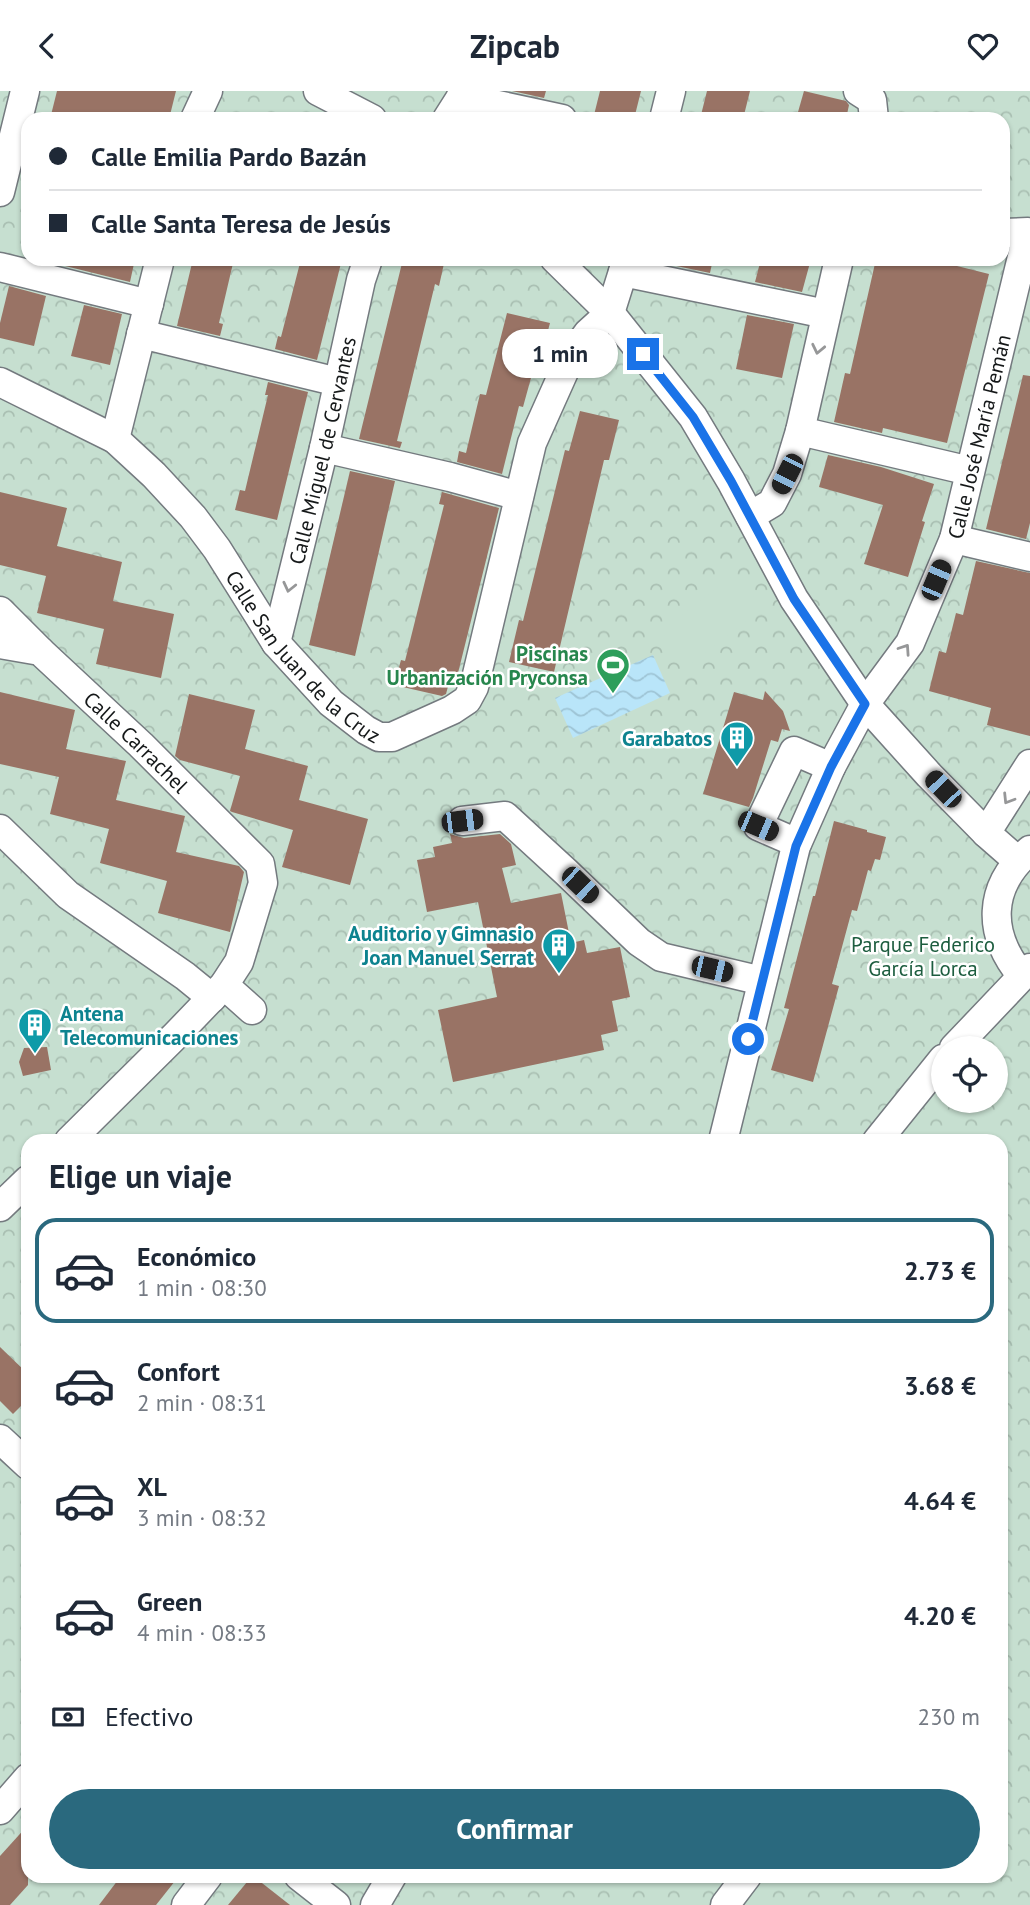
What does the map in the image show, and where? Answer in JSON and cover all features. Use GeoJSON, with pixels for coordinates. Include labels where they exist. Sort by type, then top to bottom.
{"type":"FeatureCollection","features":[{"type":"Feature","properties":{"kind":"street"},"geometry":{"type":"LineString","coordinates":[[0,192],[24,91]]}},
{"type":"Feature","properties":{"kind":"street"},"geometry":{"type":"LineString","coordinates":[[198,112],[208,91]]}},
{"type":"Feature","properties":{"kind":"street"},"geometry":{"type":"LineString","coordinates":[[318,91],[358,112]]}},
{"type":"Feature","properties":{"kind":"street"},"geometry":{"type":"LineString","coordinates":[[666,112],[671,91]]}},
{"type":"Feature","properties":{"kind":"street"},"geometry":{"type":"LineString","coordinates":[[858,91],[872,100],[873,112]]}},
{"type":"Feature","properties":{"kind":"street"},"geometry":{"type":"LineString","coordinates":[[457,102],[519,112]]}},
{"type":"Feature","properties":{"kind":"street","name":"Calle José María Pemán"},"geometry":{"type":"LineString","coordinates":[[725,1134],[797,843],[831,767],[865,704],[910,643],[954,539],[970,471],[1020,314],[1015,232]]}},
{"type":"Feature","properties":{"kind":"street"},"geometry":{"type":"LineString","coordinates":[[115,439],[158,266]]}},
{"type":"Feature","properties":{"kind":"street","name":"Calle Miguel de Cervantes"},"geometry":{"type":"LineString","coordinates":[[276,643],[366,266]]}},
{"type":"Feature","properties":{"kind":"street"},"geometry":{"type":"LineString","coordinates":[[562,266],[610,313],[693,417],[794,599],[865,704],[986,833],[1024,855],[1006,877],[998,901],[997,925],[1001,944],[1011,963],[1026,972],[965,1036]]}},
{"type":"Feature","properties":{"kind":"street"},"geometry":{"type":"LineString","coordinates":[[610,313],[625,266],[826,314]]}},
{"type":"Feature","properties":{"kind":"street"},"geometry":{"type":"LineString","coordinates":[[750,516],[772,503],[787,474],[800,431],[837,266]]}},
{"type":"Feature","properties":{"kind":"street"},"geometry":{"type":"LineString","coordinates":[[0,267],[149,304]]}},
{"type":"Feature","properties":{"kind":"street","name":"Calle San Juan de la Cruz"},"geometry":{"type":"LineString","coordinates":[[0,382],[115,439],[155,475],[217,548],[276,643],[331,703],[366,730],[379,737],[392,737],[452,710],[467,700],[474,687],[532,443],[571,356],[588,333],[610,313]]}},
{"type":"Feature","properties":{"kind":"street"},"geometry":{"type":"LineString","coordinates":[[141,334],[338,382]]}},
{"type":"Feature","properties":{"kind":"street"},"geometry":{"type":"LineString","coordinates":[[800,431],[970,471]]}},
{"type":"Feature","properties":{"kind":"street"},"geometry":{"type":"LineString","coordinates":[[324,448],[519,496]]}},
{"type":"Feature","properties":{"kind":"street"},"geometry":{"type":"LineString","coordinates":[[954,539],[1030,557]]}},
{"type":"Feature","properties":{"kind":"street","name":"Calle Carrachel"},"geometry":{"type":"LineString","coordinates":[[0,611],[141,744],[260,864],[263,883],[239,962],[218,991]]}},
{"type":"Feature","properties":{"kind":"street"},"geometry":{"type":"LineString","coordinates":[[0,644],[40,651]]}},
{"type":"Feature","properties":{"kind":"street"},"geometry":{"type":"LineString","coordinates":[[797,843],[758,826],[794,751],[831,767]]}},
{"type":"Feature","properties":{"kind":"street"},"geometry":{"type":"LineString","coordinates":[[986,833],[1030,764]]}},
{"type":"Feature","properties":{"kind":"street"},"geometry":{"type":"LineString","coordinates":[[462,821],[505,816],[639,942],[661,957],[762,981]]}},
{"type":"Feature","properties":{"kind":"street"},"geometry":{"type":"LineString","coordinates":[[0,829],[68,895],[185,976],[253,1010]]}},
{"type":"Feature","properties":{"kind":"street"},"geometry":{"type":"LineString","coordinates":[[517,850],[536,866],[556,877],[580,885]]}},
{"type":"Feature","properties":{"kind":"street"},"geometry":{"type":"LineString","coordinates":[[76,1134],[218,991]]}},
{"type":"Feature","properties":{"kind":"street"},"geometry":{"type":"LineString","coordinates":[[883,1134],[931,1074]]}},
{"type":"Feature","properties":{"kind":"street"},"geometry":{"type":"LineString","coordinates":[[0,1207],[21,1187]]}},
{"type":"Feature","properties":{"kind":"street"},"geometry":{"type":"LineString","coordinates":[[0,1439],[21,1458]]}},
{"type":"Feature","properties":{"kind":"street"},"geometry":{"type":"LineString","coordinates":[[0,1809],[21,1786]]}},
{"type":"Feature","properties":{"kind":"street"},"geometry":{"type":"LineString","coordinates":[[186,1905],[203,1883]]}},
{"type":"Feature","properties":{"kind":"street"},"geometry":{"type":"LineString","coordinates":[[308,1883],[336,1905]]}},
{"type":"Feature","properties":{"kind":"street"},"geometry":{"type":"LineString","coordinates":[[375,1905],[388,1883]]}},
{"type":"Feature","properties":{"kind":"street"},"geometry":{"type":"LineString","coordinates":[[725,1905],[742,1883]]}},
{"type":"Feature","properties":{"kind":"green space","name":"Parque Federico García Lorca"},"geometry":{"type":"Polygon","coordinates":[[[0,91],[1030,91],[1030,1905],[0,1905],[0,91]]]}},
{"type":"Feature","properties":{"kind":"green space"},"geometry":{"type":"Polygon","coordinates":[[[735,574],[763,608],[688,666],[661,631],[735,574]]]}},
{"type":"Feature","properties":{"kind":"water","name":"Piscinas Urbanización Pryconsa"},"geometry":{"type":"Polygon","coordinates":[[[653,655],[670,693],[573,738],[555,698],[653,655]]]}},
{"type":"Feature","properties":{"kind":"building"},"geometry":{"type":"Polygon","coordinates":[[[57,91],[176,91],[171,112],[52,112],[57,91]]]}},
{"type":"Feature","properties":{"kind":"building"},"geometry":{"type":"Polygon","coordinates":[[[512,91],[546,91],[544,98],[512,91]]]}},
{"type":"Feature","properties":{"kind":"building"},"geometry":{"type":"Polygon","coordinates":[[[600,91],[641,91],[636,112],[595,112],[600,91]]]}},
{"type":"Feature","properties":{"kind":"building"},"geometry":{"type":"Polygon","coordinates":[[[707,91],[750,91],[745,112],[702,112],[707,91]]]}},
{"type":"Feature","properties":{"kind":"building"},"geometry":{"type":"Polygon","coordinates":[[[804,91],[846,101],[849,105],[848,112],[798,112],[804,91]]]}},
{"type":"Feature","properties":{"kind":"building"},"geometry":{"type":"Polygon","coordinates":[[[65,266],[133,266],[130,282],[65,266]]]}},
{"type":"Feature","properties":{"kind":"building"},"geometry":{"type":"Polygon","coordinates":[[[191,266],[232,266],[219,323],[223,324],[220,336],[177,326],[191,266]]]}},
{"type":"Feature","properties":{"kind":"building"},"geometry":{"type":"Polygon","coordinates":[[[299,266],[340,266],[317,360],[275,349],[278,336],[281,337],[299,266]]]}},
{"type":"Feature","properties":{"kind":"building"},"geometry":{"type":"Polygon","coordinates":[[[401,266],[443,266],[439,286],[435,284],[397,441],[402,442],[400,448],[359,439],[401,266]]]}},
{"type":"Feature","properties":{"kind":"building"},"geometry":{"type":"Polygon","coordinates":[[[676,266],[712,266],[710,273],[676,266]]]}},
{"type":"Feature","properties":{"kind":"building"},"geometry":{"type":"Polygon","coordinates":[[[759,266],[809,266],[802,292],[755,282],[759,266]]]}},
{"type":"Feature","properties":{"kind":"building"},"geometry":{"type":"Polygon","coordinates":[[[874,266],[957,266],[989,274],[947,443],[883,428],[882,433],[834,422],[845,373],[850,374],[874,266]]]}},
{"type":"Feature","properties":{"kind":"building"},"geometry":{"type":"Polygon","coordinates":[[[9,286],[46,296],[34,346],[0,338],[0,323],[9,286]]]}},
{"type":"Feature","properties":{"kind":"building"},"geometry":{"type":"Polygon","coordinates":[[[84,305],[122,314],[110,365],[71,356],[84,305]]]}},
{"type":"Feature","properties":{"kind":"building"},"geometry":{"type":"Polygon","coordinates":[[[507,313],[550,323],[538,368],[534,367],[523,407],[519,406],[502,474],[457,462],[459,451],[466,453],[480,394],[486,395],[507,313]]]}},
{"type":"Feature","properties":{"kind":"building"},"geometry":{"type":"Polygon","coordinates":[[[747,315],[794,324],[782,378],[736,369],[747,315]]]}},
{"type":"Feature","properties":{"kind":"building"},"geometry":{"type":"Polygon","coordinates":[[[1023,375],[1030,376],[1030,523],[1026,539],[986,529],[1023,375]]]}},
{"type":"Feature","properties":{"kind":"building"},"geometry":{"type":"Polygon","coordinates":[[[268,382],[308,392],[277,520],[235,510],[240,490],[245,491],[268,395],[265,395],[268,382]]]}},
{"type":"Feature","properties":{"kind":"building"},"geometry":{"type":"Polygon","coordinates":[[[580,411],[619,420],[609,460],[604,460],[554,672],[509,662],[519,620],[523,621],[565,450],[569,451],[580,411]]]}},
{"type":"Feature","properties":{"kind":"building"},"geometry":{"type":"Polygon","coordinates":[[[828,455],[881,467],[934,484],[908,577],[864,564],[883,505],[819,487],[828,455]]]}},
{"type":"Feature","properties":{"kind":"building"},"geometry":{"type":"Polygon","coordinates":[[[350,471],[395,481],[355,656],[309,645],[350,471]]]}},
{"type":"Feature","properties":{"kind":"building"},"geometry":{"type":"Polygon","coordinates":[[[0,492],[67,508],[57,546],[122,562],[113,601],[174,614],[161,678],[96,664],[104,629],[37,613],[46,576],[0,565],[0,492]]]}},
{"type":"Feature","properties":{"kind":"building"},"geometry":{"type":"Polygon","coordinates":[[[442,492],[499,508],[456,681],[450,679],[446,694],[442,696],[394,685],[401,660],[405,661],[444,505],[439,504],[442,492]]]}},
{"type":"Feature","properties":{"kind":"building"},"geometry":{"type":"Polygon","coordinates":[[[976,561],[1030,573],[1030,736],[987,725],[991,708],[929,691],[939,651],[946,653],[956,613],[963,615],[976,561]]]}},
{"type":"Feature","properties":{"kind":"building","name":"Garabatos"},"geometry":{"type":"Polygon","coordinates":[[[765,691],[783,711],[790,731],[782,729],[778,742],[771,740],[749,807],[703,794],[734,692],[763,700],[765,691]]]}},
{"type":"Feature","properties":{"kind":"building"},"geometry":{"type":"Polygon","coordinates":[[[0,692],[75,710],[66,749],[126,761],[116,800],[185,816],[176,852],[239,866],[244,872],[230,932],[158,913],[167,881],[100,863],[109,829],[50,814],[59,777],[0,764],[0,692]]]}},
{"type":"Feature","properties":{"kind":"building"},"geometry":{"type":"Polygon","coordinates":[[[189,694],[255,710],[245,749],[308,766],[299,800],[368,819],[350,885],[282,867],[293,830],[230,811],[240,776],[180,760],[175,756],[189,694]]]}},
{"type":"Feature","properties":{"kind":"building"},"geometry":{"type":"Polygon","coordinates":[[[834,821],[886,837],[880,860],[875,859],[871,871],[868,870],[857,911],[852,910],[832,984],[839,986],[813,1082],[771,1070],[789,1009],[784,1008],[834,821]]]}},
{"type":"Feature","properties":{"kind":"building","name":"Auditorio y Gimnasio Joan Manuel Serrat"},"geometry":{"type":"Polygon","coordinates":[[[450,834],[464,838],[500,834],[511,844],[516,865],[502,868],[511,903],[561,893],[571,943],[584,940],[587,953],[620,947],[630,997],[612,1001],[618,1031],[601,1035],[604,1050],[453,1082],[438,1010],[497,997],[478,902],[427,912],[417,860],[435,857],[433,847],[452,843],[450,834]]]}},
{"type":"Feature","properties":{"kind":"building","name":"Antena Telecomunicaciones"},"geometry":{"type":"Polygon","coordinates":[[[47,1047],[51,1070],[23,1076],[19,1062],[24,1048],[47,1047]]]}},
{"type":"Feature","properties":{"kind":"building"},"geometry":{"type":"Polygon","coordinates":[[[0,1347],[21,1367],[21,1406],[13,1414],[0,1401],[0,1347]]]}},
{"type":"Feature","properties":{"kind":"building"},"geometry":{"type":"Polygon","coordinates":[[[21,1833],[21,1883],[28,1885],[10,1905],[0,1905],[0,1856],[21,1833]]]}},
{"type":"Feature","properties":{"kind":"building"},"geometry":{"type":"Polygon","coordinates":[[[116,1883],[173,1883],[156,1905],[99,1905],[116,1883]]]}},
{"type":"Feature","properties":{"kind":"building"},"geometry":{"type":"Polygon","coordinates":[[[246,1883],[262,1883],[290,1905],[228,1905],[246,1883]]]}},
{"type":"Feature","properties":{"kind":"place","name":"Piscinas Urbanización Pryconsa"},"geometry":{"type":"Point","coordinates":[613,695]}},
{"type":"Feature","properties":{"kind":"place","name":"Garabatos"},"geometry":{"type":"Point","coordinates":[737,768]}},
{"type":"Feature","properties":{"kind":"place","name":"Auditorio y Gimnasio Joan Manuel Serrat"},"geometry":{"type":"Point","coordinates":[559,975]}},
{"type":"Feature","properties":{"kind":"place","name":"Antena Telecomunicaciones"},"geometry":{"type":"Point","coordinates":[35,1055]}},
{"type":"Feature","properties":{"kind":"route"},"geometry":{"type":"LineString","coordinates":[[643,354],[693,417],[731,481],[794,599],[865,704],[831,767],[796,846],[748,1039]]}}]}
